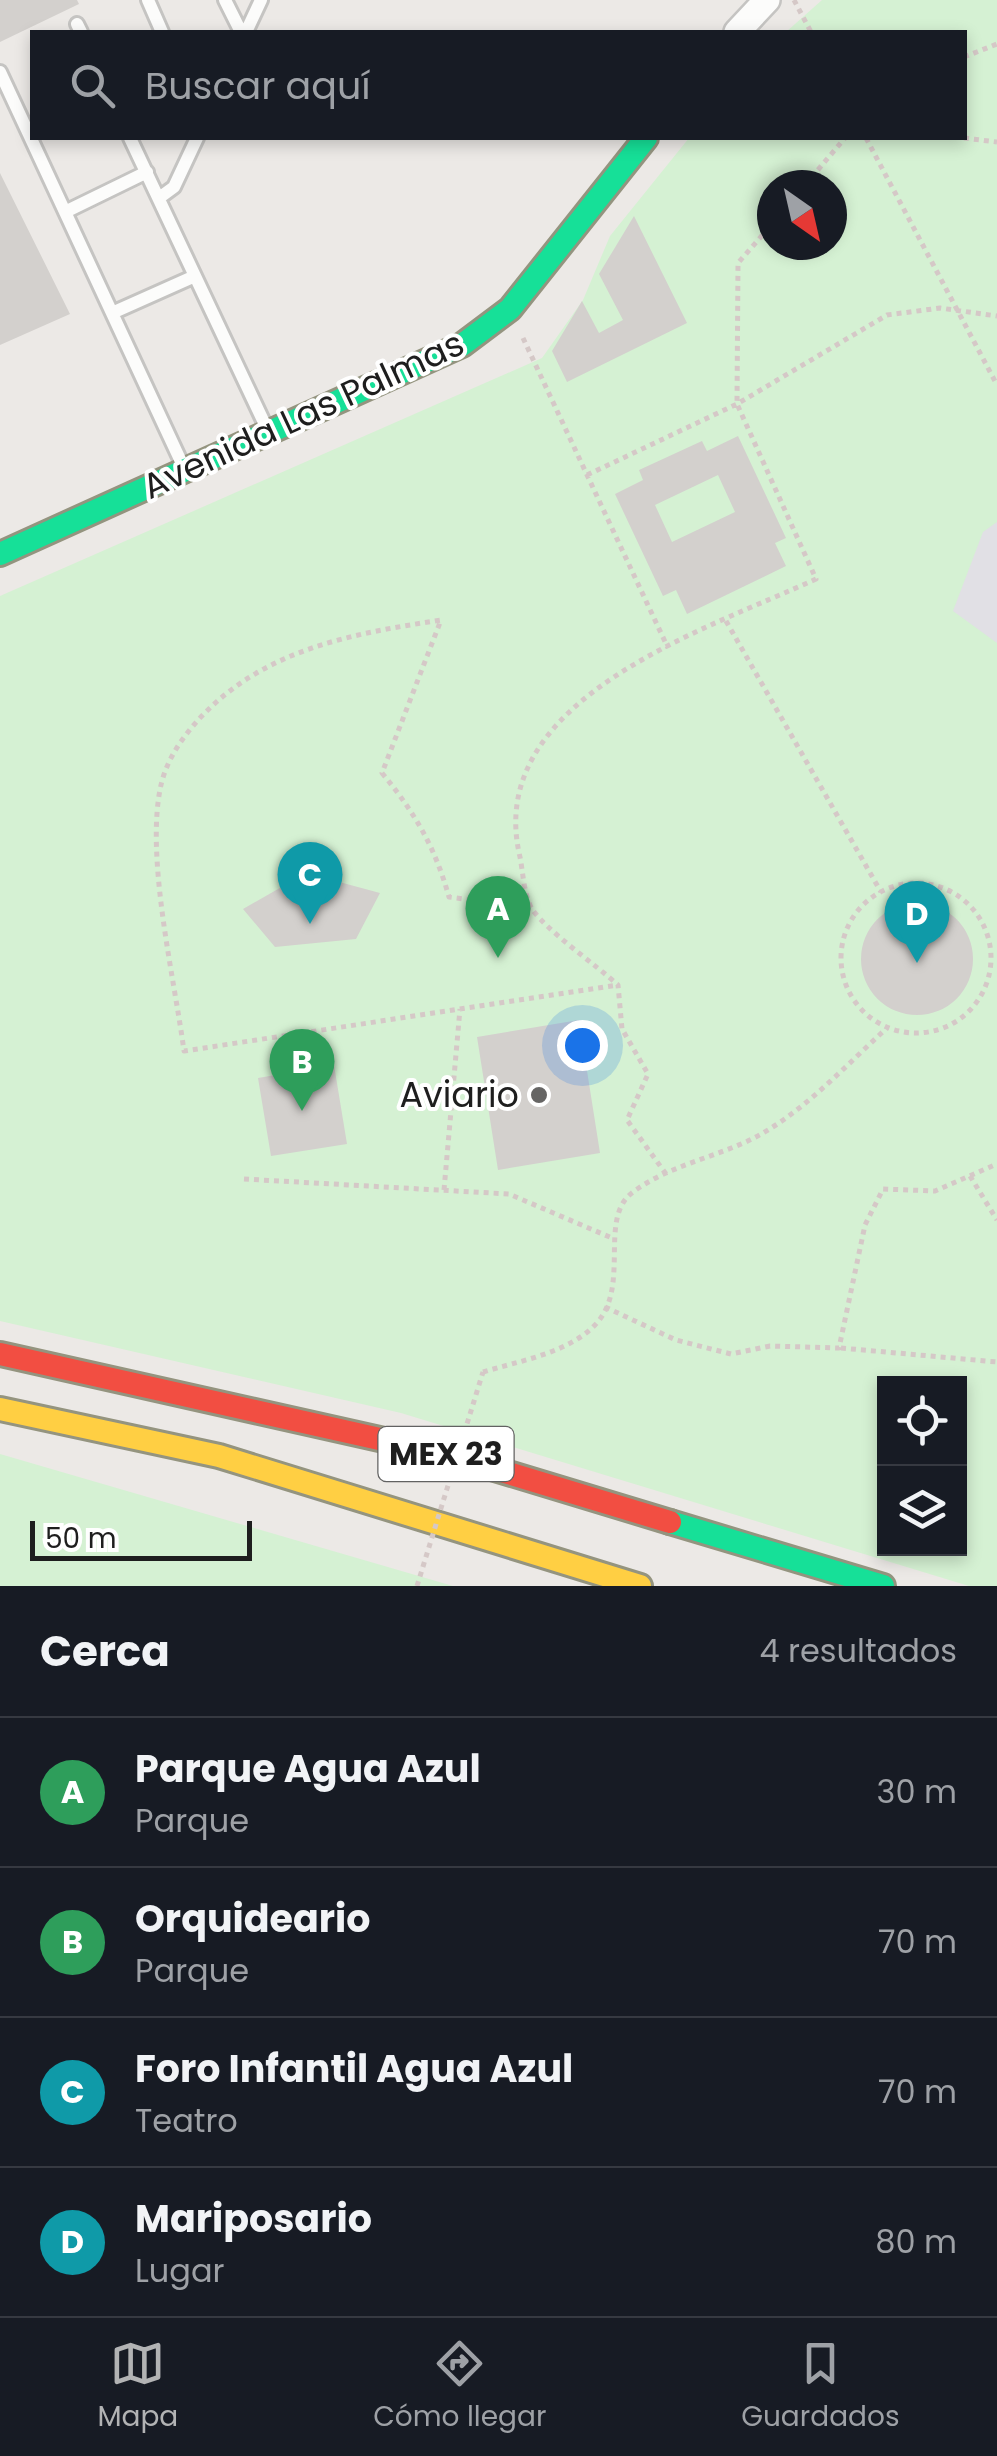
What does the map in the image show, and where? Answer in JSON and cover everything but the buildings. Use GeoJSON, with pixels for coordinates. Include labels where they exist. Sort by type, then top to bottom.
{"type":"FeatureCollection","features":[{"type":"Feature","properties":{"kind":"main road","name":"Avenida Las Palmas"},"geometry":{"type":"LineString","coordinates":[[0,554],[462,344],[510,309],[644,140]]}},
{"type":"Feature","properties":{"kind":"main road","name":"MEX 23"},"geometry":{"type":"LineString","coordinates":[[0,1354],[442,1453],[883,1586]]}},
{"type":"Feature","properties":{"kind":"main road","name":"MEX 23"},"geometry":{"type":"LineString","coordinates":[[0,1409],[218,1456],[640,1586]]}},
{"type":"Feature","properties":{"kind":"street"},"geometry":{"type":"LineString","coordinates":[[739,30],[767,0]]}},
{"type":"Feature","properties":{"kind":"lane"},"geometry":{"type":"LineString","coordinates":[[148,0],[161,30]]}},
{"type":"Feature","properties":{"kind":"lane"},"geometry":{"type":"LineString","coordinates":[[225,0],[242,30]]}},
{"type":"Feature","properties":{"kind":"lane"},"geometry":{"type":"LineString","coordinates":[[244,30],[261,0]]}},
{"type":"Feature","properties":{"kind":"lane"},"geometry":{"type":"LineString","coordinates":[[0,72],[30,137]]}},
{"type":"Feature","properties":{"kind":"lane"},"geometry":{"type":"LineString","coordinates":[[32,140],[185,471]]}},
{"type":"Feature","properties":{"kind":"lane"},"geometry":{"type":"LineString","coordinates":[[131,140],[270,433]]}},
{"type":"Feature","properties":{"kind":"lane"},"geometry":{"type":"LineString","coordinates":[[159,198],[174,188],[196,140]]}},
{"type":"Feature","properties":{"kind":"lane"},"geometry":{"type":"LineString","coordinates":[[65,212],[147,172]]}},
{"type":"Feature","properties":{"kind":"lane"},"geometry":{"type":"LineString","coordinates":[[112,313],[195,276]]}},
{"type":"Feature","properties":{"kind":"path"},"geometry":{"type":"LineString","coordinates":[[794,0],[810,30]]}},
{"type":"Feature","properties":{"kind":"path"},"geometry":{"type":"LineString","coordinates":[[967,57],[997,44]]}},
{"type":"Feature","properties":{"kind":"path"},"geometry":{"type":"LineString","coordinates":[[967,138],[997,142]]}},
{"type":"Feature","properties":{"kind":"path"},"geometry":{"type":"LineString","coordinates":[[818,170],[843,140]]}},
{"type":"Feature","properties":{"kind":"path"},"geometry":{"type":"LineString","coordinates":[[867,140],[997,386]]}},
{"type":"Feature","properties":{"kind":"path"},"geometry":{"type":"LineString","coordinates":[[532,908],[514,834],[520,795],[532,764],[583,697],[617,672],[816,579],[737,404],[738,263],[757,241]]}},
{"type":"Feature","properties":{"kind":"path"},"geometry":{"type":"LineString","coordinates":[[587,475],[737,404],[887,315],[956,308],[997,316]]}},
{"type":"Feature","properties":{"kind":"path"},"geometry":{"type":"LineString","coordinates":[[510,309],[668,648]]}},
{"type":"Feature","properties":{"kind":"path"},"geometry":{"type":"LineString","coordinates":[[618,985],[184,1051],[158,858],[161,785],[178,742],[219,698],[274,660],[354,633],[441,620],[382,774],[418,818],[437,855],[449,897],[532,908],[618,985],[622,1028],[648,1074],[627,1120],[666,1174]]}},
{"type":"Feature","properties":{"kind":"path"},"geometry":{"type":"LineString","coordinates":[[726,621],[881,892]]}},
{"type":"Feature","properties":{"kind":"path"},"geometry":{"type":"LineString","coordinates":[[906,883],[932,884],[956,894],[976,911],[988,934],[991,958],[987,982],[976,1004],[935,1031],[911,1033],[887,1028],[866,1015],[851,996],[841,962],[848,926],[861,906],[881,892],[906,883]]}},
{"type":"Feature","properties":{"kind":"path"},"geometry":{"type":"LineString","coordinates":[[988,934],[997,934]]}},
{"type":"Feature","properties":{"kind":"path"},"geometry":{"type":"LineString","coordinates":[[444,1190],[460,1009]]}},
{"type":"Feature","properties":{"kind":"path"},"geometry":{"type":"LineString","coordinates":[[417,1586],[483,1372],[556,1349],[595,1325],[616,1288],[612,1238],[629,1194],[753,1138],[786,1118],[887,1028]]}},
{"type":"Feature","properties":{"kind":"path"},"geometry":{"type":"LineString","coordinates":[[840,1348],[866,1224],[883,1188],[935,1191],[997,1164]]}},
{"type":"Feature","properties":{"kind":"path"},"geometry":{"type":"LineString","coordinates":[[970,1176],[997,1220]]}},
{"type":"Feature","properties":{"kind":"path"},"geometry":{"type":"LineString","coordinates":[[244,1179],[509,1194],[612,1238]]}},
{"type":"Feature","properties":{"kind":"path"},"geometry":{"type":"LineString","coordinates":[[605,1307],[676,1340],[731,1354],[770,1346],[840,1348],[997,1362]]}},
{"type":"Feature","properties":{"kind":"green space"},"geometry":{"type":"Polygon","coordinates":[[[822,0],[997,0],[997,1586],[969,1586],[401,1413],[0,1321],[0,596],[542,358],[583,300],[610,236],[687,140],[967,140],[967,30],[788,30],[822,0]]]}},
{"type":"Feature","properties":{"kind":"green space"},"geometry":{"type":"Polygon","coordinates":[[[0,1454],[453,1586],[0,1586],[0,1454]]]}},
{"type":"Feature","properties":{"kind":"shaded area"},"geometry":{"type":"Polygon","coordinates":[[[997,522],[997,643],[953,611],[983,532],[997,522]]]}},
{"type":"Feature","properties":{"kind":"traffic: fast"},"geometry":{"type":"LineString","coordinates":[[0,554],[462,345],[510,309],[644,140]]}},
{"type":"Feature","properties":{"kind":"traffic: fast"},"geometry":{"type":"LineString","coordinates":[[670,1522],[883,1586]]}},
{"type":"Feature","properties":{"kind":"traffic: slow"},"geometry":{"type":"LineString","coordinates":[[0,1409],[219,1456],[640,1586]]}},
{"type":"Feature","properties":{"kind":"traffic: jam"},"geometry":{"type":"LineString","coordinates":[[0,1354],[442,1453],[670,1522]]}},
{"type":"Feature","properties":{"kind":"place","name":"Foro Infantil Agua Azul"},"geometry":{"type":"Point","coordinates":[310,924]}},
{"type":"Feature","properties":{"kind":"place","name":"Parque Agua Azul"},"geometry":{"type":"Point","coordinates":[498,958]}},
{"type":"Feature","properties":{"kind":"place","name":"Mariposario"},"geometry":{"type":"Point","coordinates":[917,963]}},
{"type":"Feature","properties":{"kind":"place","name":"Aviario"},"geometry":{"type":"Point","coordinates":[539,1095]}},
{"type":"Feature","properties":{"kind":"place","name":"Orquideario"},"geometry":{"type":"Point","coordinates":[302,1111]}}]}
